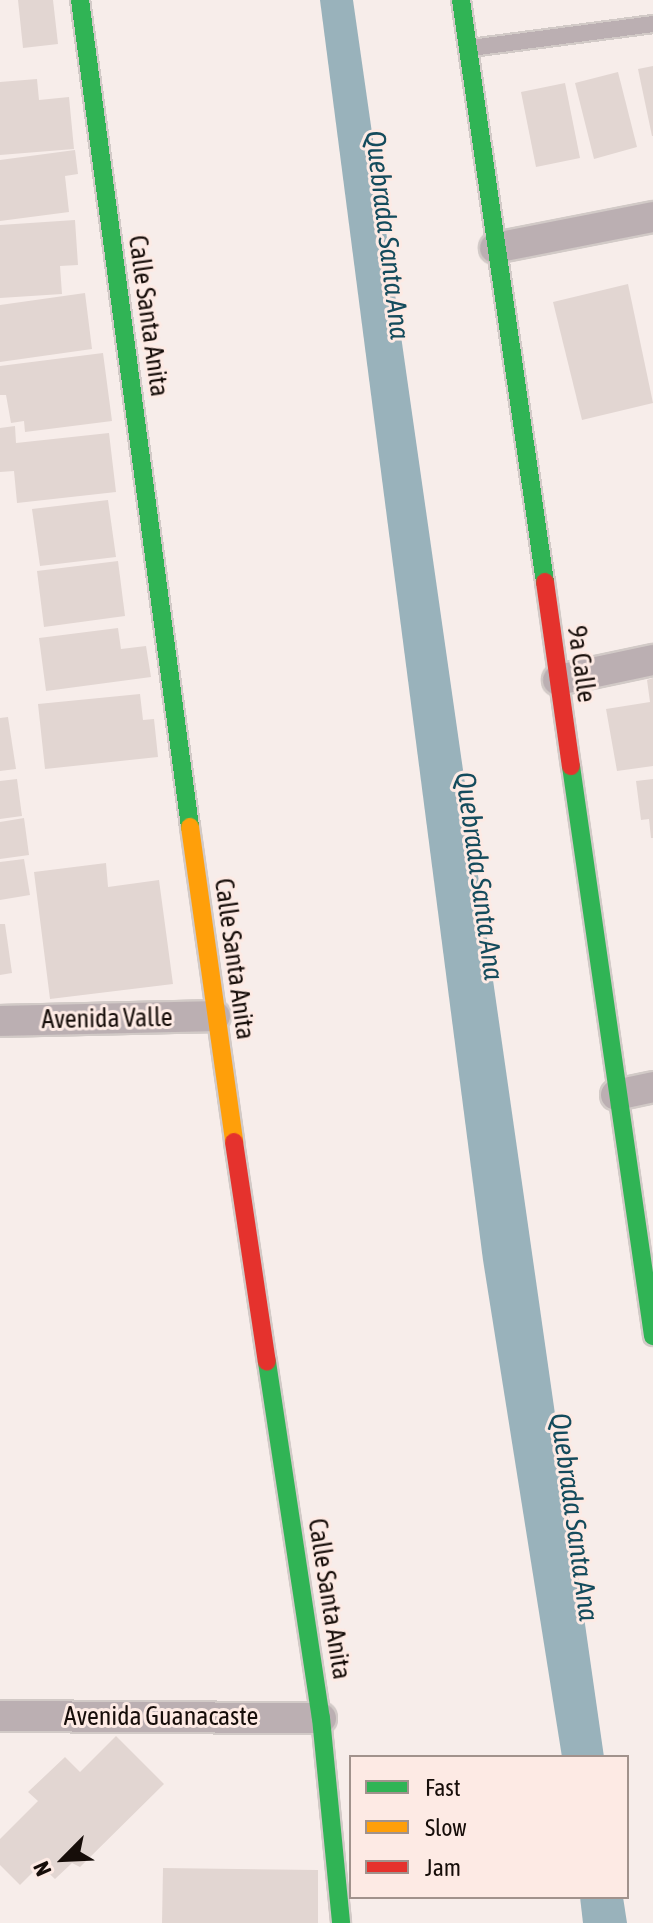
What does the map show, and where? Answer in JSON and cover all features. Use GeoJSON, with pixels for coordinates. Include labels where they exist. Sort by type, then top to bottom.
{"type":"FeatureCollection","features":[{"type":"Feature","properties":{"kind":"street","name":"Calle Santa Anita"},"geometry":{"type":"LineString","coordinates":[[80,0],[215,1016],[321,1718],[341,1923]]}},
{"type":"Feature","properties":{"kind":"street","name":"9a Calle"},"geometry":{"type":"LineString","coordinates":[[461,0],[653,1336]]}},
{"type":"Feature","properties":{"kind":"street"},"geometry":{"type":"LineString","coordinates":[[495,248],[653,217]]}},
{"type":"Feature","properties":{"kind":"street"},"geometry":{"type":"LineString","coordinates":[[558,680],[653,660]]}},
{"type":"Feature","properties":{"kind":"street","name":"Avenida Valle"},"geometry":{"type":"LineString","coordinates":[[0,1021],[215,1016]]}},
{"type":"Feature","properties":{"kind":"street"},"geometry":{"type":"LineString","coordinates":[[616,1095],[653,1087]]}},
{"type":"Feature","properties":{"kind":"street","name":"Avenida Guanacaste"},"geometry":{"type":"LineString","coordinates":[[0,1716],[321,1718]]}},
{"type":"Feature","properties":{"kind":"lane"},"geometry":{"type":"LineString","coordinates":[[469,48],[653,24]]}},
{"type":"Feature","properties":{"kind":"water"},"geometry":{"type":"Polygon","coordinates":[[[320,0],[353,0],[604,1755],[562,1755],[483,1260],[320,0]]]}},
{"type":"Feature","properties":{"kind":"water"},"geometry":{"type":"Polygon","coordinates":[[[580,1899],[623,1899],[627,1923],[583,1923],[580,1899]]]}},
{"type":"Feature","properties":{"kind":"building"},"geometry":{"type":"Polygon","coordinates":[[[18,0],[53,0],[58,44],[23,48],[18,0]]]}},
{"type":"Feature","properties":{"kind":"building"},"geometry":{"type":"Polygon","coordinates":[[[653,66],[653,136],[652,136],[638,69],[653,66]]]}},
{"type":"Feature","properties":{"kind":"building"},"geometry":{"type":"Polygon","coordinates":[[[618,72],[637,147],[594,159],[575,83],[618,72]]]}},
{"type":"Feature","properties":{"kind":"building"},"geometry":{"type":"Polygon","coordinates":[[[37,79],[39,100],[69,97],[74,149],[0,155],[0,82],[37,79]]]}},
{"type":"Feature","properties":{"kind":"building"},"geometry":{"type":"Polygon","coordinates":[[[565,83],[580,158],[536,167],[521,92],[565,83]]]}},
{"type":"Feature","properties":{"kind":"building"},"geometry":{"type":"Polygon","coordinates":[[[75,150],[78,174],[65,176],[69,212],[0,221],[0,160],[75,150]]]}},
{"type":"Feature","properties":{"kind":"building"},"geometry":{"type":"Polygon","coordinates":[[[75,220],[78,265],[60,266],[62,294],[0,298],[0,225],[75,220]]]}},
{"type":"Feature","properties":{"kind":"building"},"geometry":{"type":"Polygon","coordinates":[[[628,284],[653,403],[582,420],[553,302],[628,284]]]}},
{"type":"Feature","properties":{"kind":"building"},"geometry":{"type":"Polygon","coordinates":[[[85,293],[92,349],[0,362],[0,305],[85,293]]]}},
{"type":"Feature","properties":{"kind":"building"},"geometry":{"type":"Polygon","coordinates":[[[103,353],[112,421],[25,432],[24,421],[11,423],[6,395],[0,395],[0,366],[103,353]]]}},
{"type":"Feature","properties":{"kind":"building"},"geometry":{"type":"Polygon","coordinates":[[[15,426],[16,443],[109,433],[116,492],[17,503],[14,471],[0,472],[0,428],[15,426]]]}},
{"type":"Feature","properties":{"kind":"building"},"geometry":{"type":"Polygon","coordinates":[[[108,500],[116,557],[40,566],[32,509],[108,500]]]}},
{"type":"Feature","properties":{"kind":"building"},"geometry":{"type":"Polygon","coordinates":[[[118,561],[125,616],[44,627],[37,571],[118,561]]]}},
{"type":"Feature","properties":{"kind":"building"},"geometry":{"type":"Polygon","coordinates":[[[118,628],[121,649],[146,646],[151,677],[46,691],[39,638],[118,628]]]}},
{"type":"Feature","properties":{"kind":"building"},"geometry":{"type":"Polygon","coordinates":[[[653,678],[653,766],[617,771],[606,709],[650,702],[647,680],[653,678]]]}},
{"type":"Feature","properties":{"kind":"building"},"geometry":{"type":"Polygon","coordinates":[[[140,694],[143,720],[154,719],[158,757],[45,769],[38,704],[140,694]]]}},
{"type":"Feature","properties":{"kind":"building"},"geometry":{"type":"Polygon","coordinates":[[[8,717],[16,769],[0,771],[0,718],[8,717]]]}},
{"type":"Feature","properties":{"kind":"building"},"geometry":{"type":"Polygon","coordinates":[[[17,779],[22,816],[0,819],[0,781],[17,779]]]}},
{"type":"Feature","properties":{"kind":"building"},"geometry":{"type":"Polygon","coordinates":[[[653,779],[651,838],[649,819],[641,820],[636,781],[653,779]]]}},
{"type":"Feature","properties":{"kind":"building"},"geometry":{"type":"Polygon","coordinates":[[[24,818],[29,855],[0,859],[0,822],[24,818]]]}},
{"type":"Feature","properties":{"kind":"building"},"geometry":{"type":"Polygon","coordinates":[[[24,859],[30,895],[0,900],[0,862],[24,859]]]}},
{"type":"Feature","properties":{"kind":"building"},"geometry":{"type":"Polygon","coordinates":[[[106,863],[108,887],[159,880],[173,984],[50,999],[34,872],[106,863]]]}},
{"type":"Feature","properties":{"kind":"building"},"geometry":{"type":"Polygon","coordinates":[[[0,924],[5,924],[12,973],[0,975],[0,924]]]}},
{"type":"Feature","properties":{"kind":"building"},"geometry":{"type":"Polygon","coordinates":[[[116,1736],[164,1784],[80,1867],[72,1863],[55,1879],[40,1865],[20,1885],[0,1865],[0,1839],[38,1801],[28,1792],[65,1757],[80,1772],[116,1736]]]}},
{"type":"Feature","properties":{"kind":"building"},"geometry":{"type":"Polygon","coordinates":[[[163,1868],[318,1870],[318,1923],[162,1923],[163,1868]]]}},
{"type":"Feature","properties":{"kind":"traffic: fast"},"geometry":{"type":"LineString","coordinates":[[80,0],[190,827]]}},
{"type":"Feature","properties":{"kind":"traffic: fast"},"geometry":{"type":"LineString","coordinates":[[461,0],[545,582]]}},
{"type":"Feature","properties":{"kind":"traffic: fast"},"geometry":{"type":"LineString","coordinates":[[571,766],[653,1336]]}},
{"type":"Feature","properties":{"kind":"traffic: fast"},"geometry":{"type":"LineString","coordinates":[[267,1362],[321,1718],[341,1923]]}},
{"type":"Feature","properties":{"kind":"traffic: slow"},"geometry":{"type":"LineString","coordinates":[[190,827],[234,1142]]}},
{"type":"Feature","properties":{"kind":"traffic: jam"},"geometry":{"type":"LineString","coordinates":[[545,582],[571,766]]}},
{"type":"Feature","properties":{"kind":"traffic: jam"},"geometry":{"type":"LineString","coordinates":[[234,1142],[267,1362]]}},
{"type":"Feature","properties":{"kind":"water label","name":"Quebrada Santa Ana"},"geometry":{"type":"Point","coordinates":[388,235]}},
{"type":"Feature","properties":{"kind":"water label","name":"Quebrada Santa Ana"},"geometry":{"type":"Point","coordinates":[480,876]}},
{"type":"Feature","properties":{"kind":"water label","name":"Quebrada Santa Ana"},"geometry":{"type":"Point","coordinates":[575,1517]}}]}
